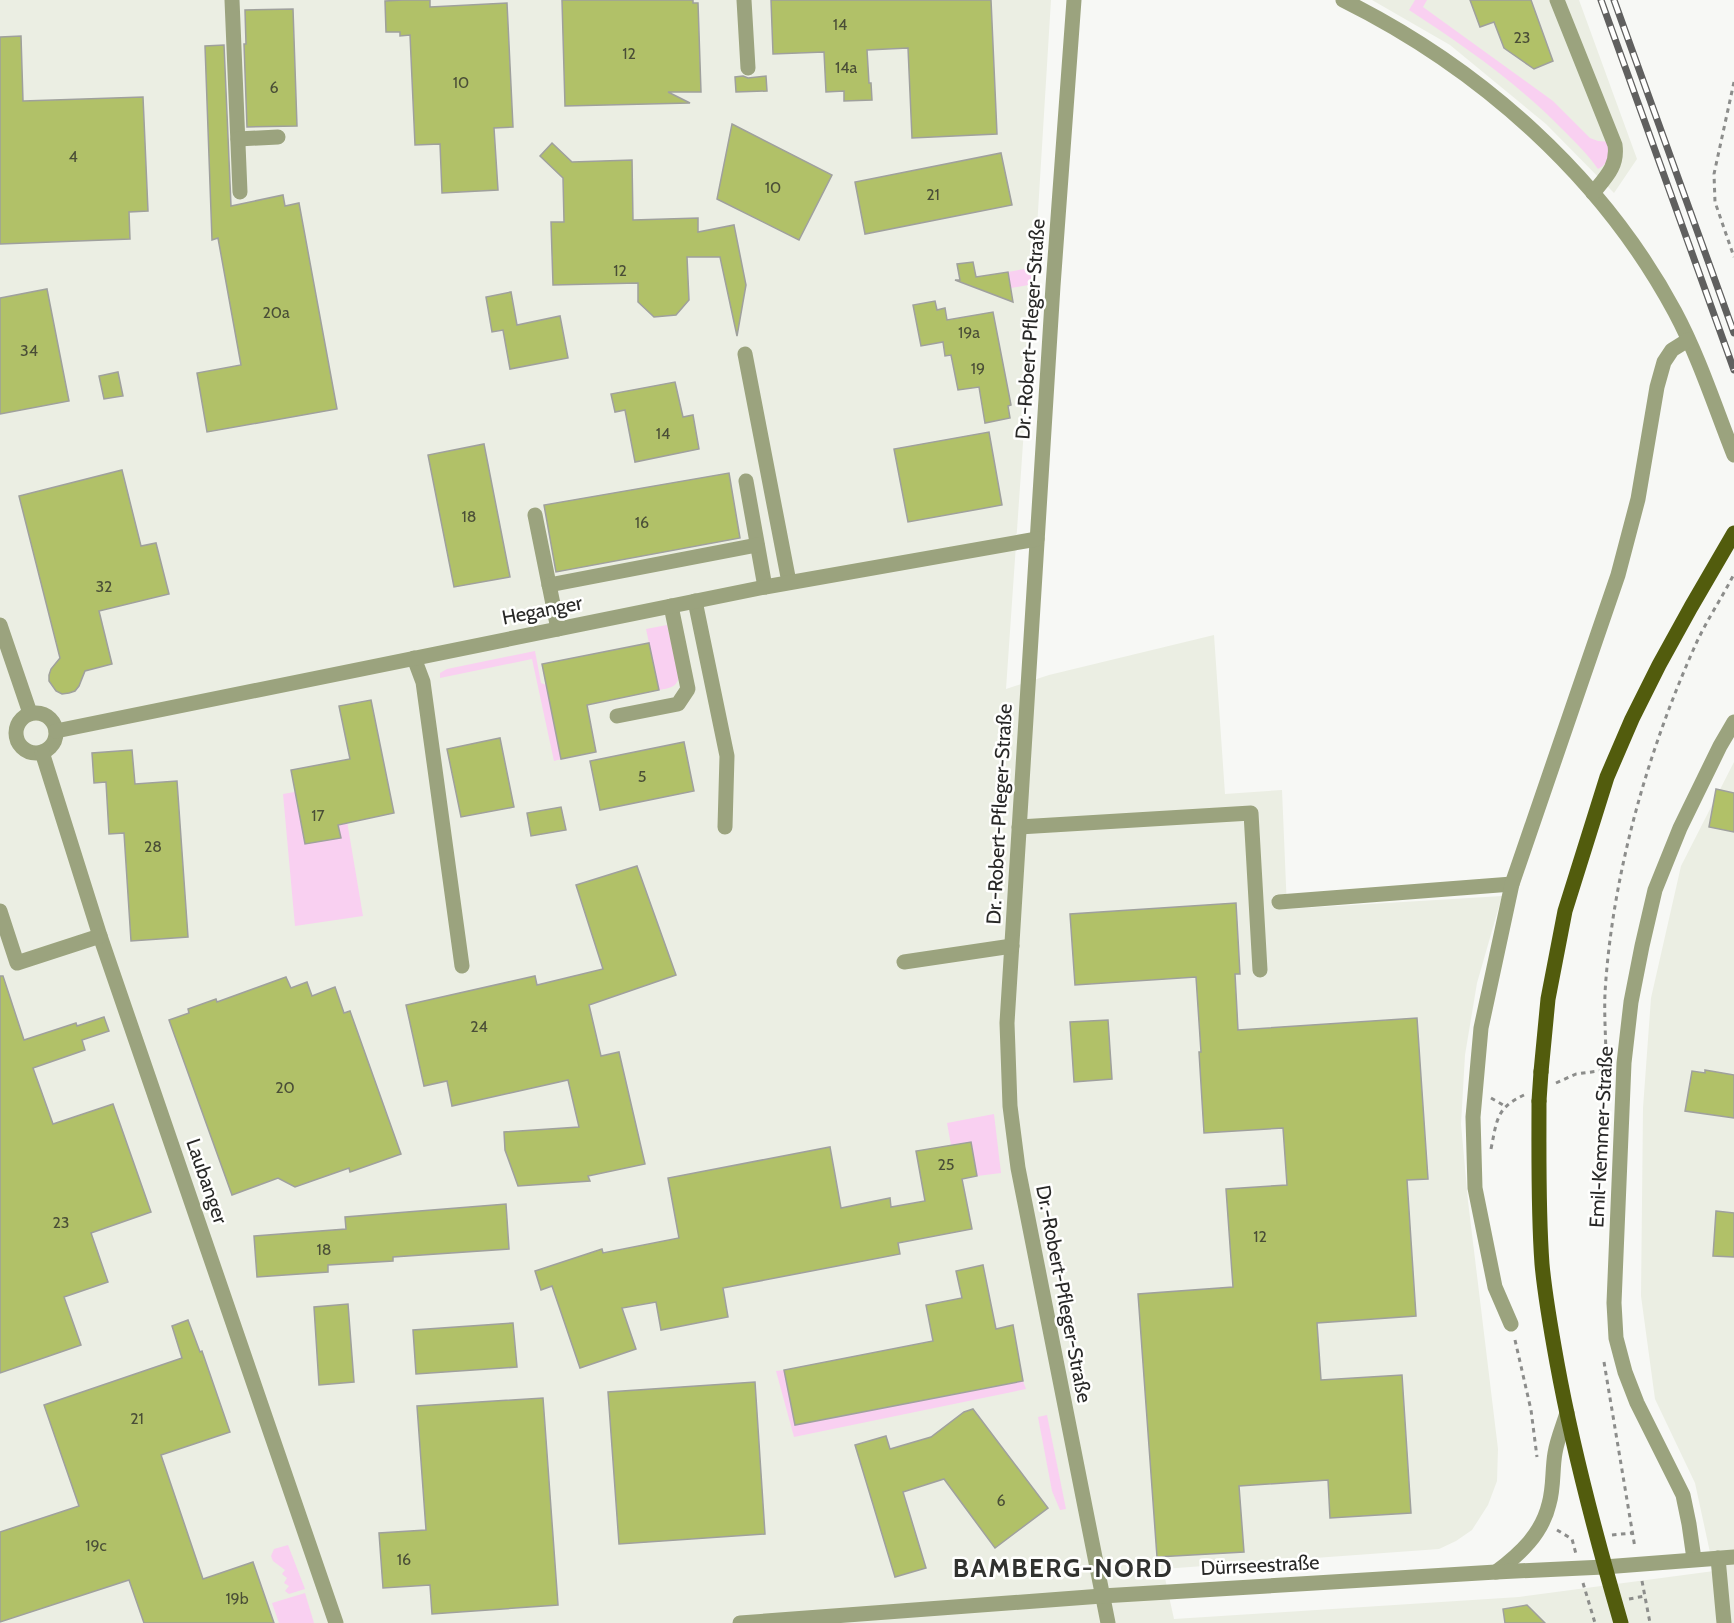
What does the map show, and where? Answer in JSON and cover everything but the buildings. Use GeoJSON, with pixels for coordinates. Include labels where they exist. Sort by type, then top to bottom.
{"type":"FeatureCollection","features":[{"type":"Feature","properties":{"kind":"main road"},"geometry":{"type":"LineString","coordinates":[[1621,1623],[1596,1537],[1567,1413],[1549,1319],[1542,1265],[1539,1101],[1548,999],[1565,911],[1607,777],[1659,665],[1732,536]]}},
{"type":"Feature","properties":{"kind":"street"},"geometry":{"type":"LineString","coordinates":[[232,0],[240,192]]}},
{"type":"Feature","properties":{"kind":"street"},"geometry":{"type":"LineString","coordinates":[[744,0],[748,68]]}},
{"type":"Feature","properties":{"kind":"street","name":"Dr.-Robert-Pfleger-Straße"},"geometry":{"type":"LineString","coordinates":[[1074,0],[1007,1023],[1010,1106],[1018,1168],[1108,1623]]}},
{"type":"Feature","properties":{"kind":"street"},"geometry":{"type":"LineString","coordinates":[[1343,0],[1411,38],[1486,91],[1556,152],[1593,193],[1644,260],[1675,313],[1734,455]]}},
{"type":"Feature","properties":{"kind":"street"},"geometry":{"type":"LineString","coordinates":[[1557,0],[1615,145],[1616,154],[1611,171],[1593,193]]}},
{"type":"Feature","properties":{"kind":"street"},"geometry":{"type":"LineString","coordinates":[[238,139],[278,137]]}},
{"type":"Feature","properties":{"kind":"street"},"geometry":{"type":"LineString","coordinates":[[1511,1324],[1495,1287],[1475,1188],[1473,1117],[1481,1028],[1512,884],[1617,575],[1638,499],[1657,387],[1664,362],[1672,350],[1688,340]]}},
{"type":"Feature","properties":{"kind":"street"},"geometry":{"type":"LineString","coordinates":[[745,354],[789,582]]}},
{"type":"Feature","properties":{"kind":"street"},"geometry":{"type":"LineString","coordinates":[[746,481],[765,587]]}},
{"type":"Feature","properties":{"kind":"street"},"geometry":{"type":"LineString","coordinates":[[535,514],[558,628]]}},
{"type":"Feature","properties":{"kind":"street","name":"Heganger"},"geometry":{"type":"LineString","coordinates":[[56,731],[789,582],[1037,539]]}},
{"type":"Feature","properties":{"kind":"street"},"geometry":{"type":"LineString","coordinates":[[549,585],[757,545]]}},
{"type":"Feature","properties":{"kind":"street"},"geometry":{"type":"LineString","coordinates":[[695,601],[727,756],[724,827]]}},
{"type":"Feature","properties":{"kind":"street"},"geometry":{"type":"LineString","coordinates":[[617,716],[678,704],[688,689],[671,606]]}},
{"type":"Feature","properties":{"kind":"street"},"geometry":{"type":"LineString","coordinates":[[0,625],[30,713]]}},
{"type":"Feature","properties":{"kind":"street"},"geometry":{"type":"LineString","coordinates":[[414,658],[423,682],[462,966]]}},
{"type":"Feature","properties":{"kind":"street"},"geometry":{"type":"LineString","coordinates":[[30,713],[44,714],[51,719],[56,731],[54,742],[42,752],[23,749],[16,737],[17,725],[25,715],[30,713]]}},
{"type":"Feature","properties":{"kind":"street","name":"Emil-Kemmer-Straße"},"geometry":{"type":"LineString","coordinates":[[1694,1559],[1683,1495],[1637,1402],[1625,1372],[1616,1338],[1614,1303],[1624,1063],[1631,1002],[1655,890],[1697,790],[1734,722]]}},
{"type":"Feature","properties":{"kind":"street"},"geometry":{"type":"LineString","coordinates":[[0,741],[16,737]]}},
{"type":"Feature","properties":{"kind":"street","name":"Laubanger"},"geometry":{"type":"LineString","coordinates":[[42,752],[100,936],[336,1623]]}},
{"type":"Feature","properties":{"kind":"street"},"geometry":{"type":"LineString","coordinates":[[1020,826],[1251,813],[1260,970]]}},
{"type":"Feature","properties":{"kind":"street"},"geometry":{"type":"LineString","coordinates":[[1279,902],[1512,884]]}},
{"type":"Feature","properties":{"kind":"street"},"geometry":{"type":"LineString","coordinates":[[0,911],[17,963],[100,936]]}},
{"type":"Feature","properties":{"kind":"street"},"geometry":{"type":"LineString","coordinates":[[904,962],[1012,946]]}},
{"type":"Feature","properties":{"kind":"street"},"geometry":{"type":"LineString","coordinates":[[1496,1572],[1518,1555],[1544,1521],[1550,1503],[1555,1452],[1567,1413]]}},
{"type":"Feature","properties":{"kind":"street"},"geometry":{"type":"LineString","coordinates":[[1724,1623],[1726,1557]]}},
{"type":"Feature","properties":{"kind":"street","name":"Dürrseestraße"},"geometry":{"type":"LineString","coordinates":[[740,1623],[889,1617],[1102,1596],[1579,1569],[1726,1557]]}},
{"type":"Feature","properties":{"kind":"path"},"geometry":{"type":"LineString","coordinates":[[1734,82],[1714,174],[1715,202],[1734,257]]}},
{"type":"Feature","properties":{"kind":"path"},"geometry":{"type":"LineString","coordinates":[[1606,1070],[1605,994],[1613,916],[1640,796],[1674,694],[1696,644],[1734,574]]}},
{"type":"Feature","properties":{"kind":"path"},"geometry":{"type":"LineString","coordinates":[[1491,1151],[1498,1118],[1505,1106]]}},
{"type":"Feature","properties":{"kind":"path"},"geometry":{"type":"LineString","coordinates":[[1511,1324],[1531,1410],[1537,1458]]}},
{"type":"Feature","properties":{"kind":"path"},"geometry":{"type":"LineString","coordinates":[[1544,1521],[1572,1539],[1595,1623]]}},
{"type":"Feature","properties":{"kind":"path"},"geometry":{"type":"LineString","coordinates":[[1638,1564],[1650,1623]]}},
{"type":"Feature","properties":{"kind":"shaded area"},"geometry":{"type":"Polygon","coordinates":[[[0,0],[1051,0],[1006,689],[1049,675],[1214,635],[1225,794],[1282,790],[1287,909],[1502,896],[1477,983],[1465,1055],[1461,1124],[1498,1449],[1497,1481],[1488,1505],[1472,1530],[1439,1549],[1163,1569],[1174,1619],[1519,1597],[1714,1571],[1695,1483],[1655,1399],[1641,1296],[1643,1108],[1651,998],[1681,866],[1734,762],[1734,1623],[0,1623],[0,0]]]}},
{"type":"Feature","properties":{"kind":"shaded area"},"geometry":{"type":"Polygon","coordinates":[[[1372,0],[1579,0],[1637,159],[1614,193],[1546,124],[1450,45],[1372,0]]]}},
{"type":"Feature","properties":{"kind":"shaded area"},"geometry":{"type":"Polygon","coordinates":[[[1415,0],[1427,0],[1423,7],[1553,101],[1590,138],[1610,142],[1605,164],[1598,169],[1576,142],[1526,95],[1469,51],[1409,10],[1415,0]]]}},
{"type":"Feature","properties":{"kind":"shaded area"},"geometry":{"type":"Polygon","coordinates":[[[1035,267],[1034,284],[1011,288],[1008,272],[1035,267]]]}},
{"type":"Feature","properties":{"kind":"shaded area"},"geometry":{"type":"Polygon","coordinates":[[[667,625],[679,676],[674,685],[659,690],[646,629],[667,625]]]}},
{"type":"Feature","properties":{"kind":"shaded area"},"geometry":{"type":"Polygon","coordinates":[[[535,651],[541,683],[546,685],[561,759],[554,761],[532,659],[440,678],[440,673],[447,669],[535,651]]]}},
{"type":"Feature","properties":{"kind":"shaded area"},"geometry":{"type":"Polygon","coordinates":[[[337,762],[363,916],[295,926],[283,794],[295,792],[305,844],[341,838],[327,763],[337,762]]]}},
{"type":"Feature","properties":{"kind":"shaded area"},"geometry":{"type":"Polygon","coordinates":[[[994,1114],[1001,1173],[977,1176],[971,1142],[951,1145],[947,1123],[994,1114]]]}},
{"type":"Feature","properties":{"kind":"shaded area"},"geometry":{"type":"Polygon","coordinates":[[[784,1370],[795,1425],[1023,1381],[1026,1389],[794,1437],[776,1371],[784,1370]]]}},
{"type":"Feature","properties":{"kind":"shaded area"},"geometry":{"type":"Polygon","coordinates":[[[1047,1415],[1066,1509],[1060,1510],[1052,1491],[1038,1417],[1047,1415]]]}},
{"type":"Feature","properties":{"kind":"shaded area"},"geometry":{"type":"Polygon","coordinates":[[[288,1545],[305,1589],[289,1594],[285,1591],[289,1586],[284,1583],[287,1578],[282,1574],[285,1570],[273,1561],[271,1556],[274,1549],[288,1545]]]}},
{"type":"Feature","properties":{"kind":"shaded area"},"geometry":{"type":"Polygon","coordinates":[[[305,1593],[314,1623],[279,1623],[272,1603],[305,1593]]]}},
{"type":"Feature","properties":{"kind":"railway"},"geometry":{"type":"LineString","coordinates":[[1601,0],[1734,370]]}},
{"type":"Feature","properties":{"kind":"railway"},"geometry":{"type":"LineString","coordinates":[[1614,0],[1734,333]]}},
{"type":"Feature","properties":{"kind":"district","name":"BAMBERG-NORD"},"geometry":{"type":"Point","coordinates":[1063,1568]}}]}
